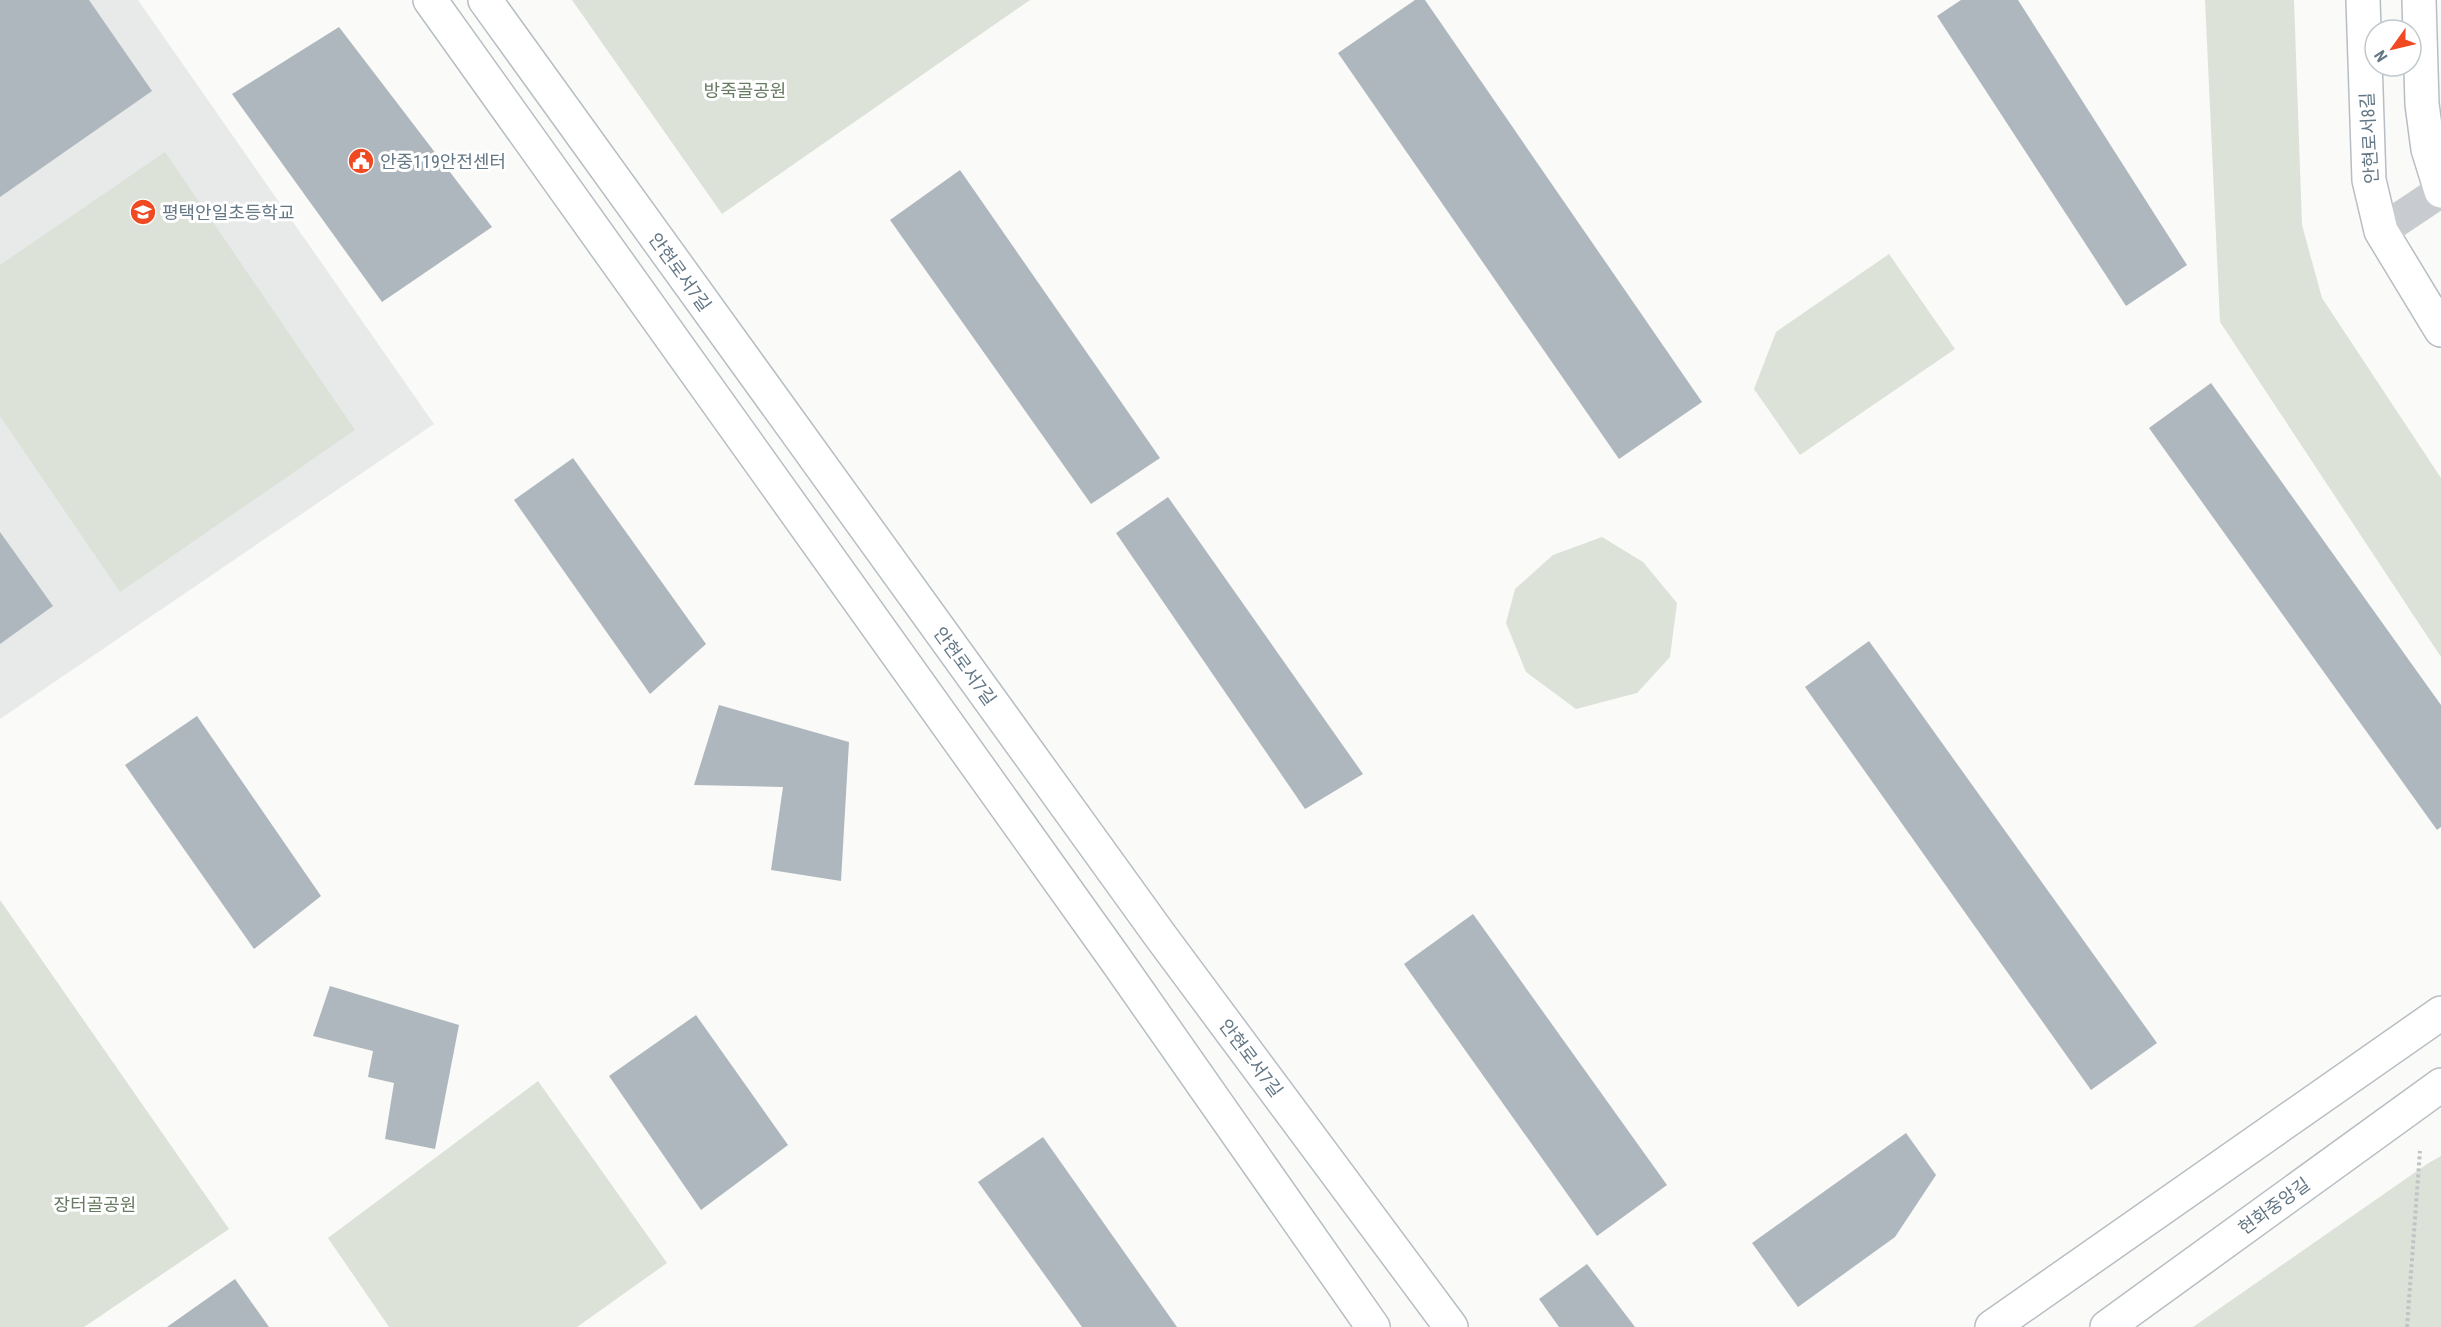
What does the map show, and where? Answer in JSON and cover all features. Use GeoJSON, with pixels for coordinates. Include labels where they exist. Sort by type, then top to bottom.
{"type":"FeatureCollection","features":[{"type":"Feature","properties":{"kind":"street"},"geometry":{"type":"LineString","coordinates":[[430,0],[1116,960],[1373,1327]]}},
{"type":"Feature","properties":{"kind":"street","name":"안현로서7길"},"geometry":{"type":"LineString","coordinates":[[485,0],[1159,934],[1451,1327]]}},
{"type":"Feature","properties":{"kind":"street","name":"안현로서8길"},"geometry":{"type":"LineString","coordinates":[[2363,0],[2369,180],[2381,231],[2441,330]]}},
{"type":"Feature","properties":{"kind":"street"},"geometry":{"type":"LineString","coordinates":[[2381,231],[2441,191],[2428,149],[2422,104],[2419,0]]}},
{"type":"Feature","properties":{"kind":"street"},"geometry":{"type":"LineString","coordinates":[[1992,1327],[2441,1013]]}},
{"type":"Feature","properties":{"kind":"street","name":"현화중앙길"},"geometry":{"type":"LineString","coordinates":[[2107,1327],[2441,1085]]}},
{"type":"Feature","properties":{"kind":"path"},"geometry":{"type":"LineString","coordinates":[[2413,1327],[2407,1326],[2421,1141]]}},
{"type":"Feature","properties":{"kind":"shaded area","name":"평택안일초등학교"},"geometry":{"type":"Polygon","coordinates":[[[0,0],[138,0],[434,424],[0,719],[0,0]]]}},
{"type":"Feature","properties":{"kind":"green space","name":"방죽골공원"},"geometry":{"type":"Polygon","coordinates":[[[572,0],[1030,0],[722,214],[572,0]]]}},
{"type":"Feature","properties":{"kind":"green space"},"geometry":{"type":"Polygon","coordinates":[[[2205,0],[2294,0],[2302,225],[2322,298],[2441,478],[2441,657],[2220,322],[2205,0]]]}},
{"type":"Feature","properties":{"kind":"green space"},"geometry":{"type":"Polygon","coordinates":[[[165,152],[355,430],[120,592],[0,416],[0,265],[165,152]]]}},
{"type":"Feature","properties":{"kind":"green space"},"geometry":{"type":"Polygon","coordinates":[[[1889,254],[1955,349],[1800,455],[1754,389],[1776,332],[1889,254]]]}},
{"type":"Feature","properties":{"kind":"green space"},"geometry":{"type":"Polygon","coordinates":[[[1602,537],[1643,562],[1677,603],[1670,657],[1637,693],[1576,709],[1526,672],[1506,623],[1515,589],[1553,555],[1602,537]]]}},
{"type":"Feature","properties":{"kind":"green space","name":"장터골공원"},"geometry":{"type":"Polygon","coordinates":[[[0,900],[229,1229],[84,1327],[0,1327],[0,900]]]}},
{"type":"Feature","properties":{"kind":"green space"},"geometry":{"type":"Polygon","coordinates":[[[538,1081],[667,1263],[577,1327],[389,1327],[328,1238],[538,1081]]]}},
{"type":"Feature","properties":{"kind":"green space"},"geometry":{"type":"Polygon","coordinates":[[[2441,1156],[2441,1327],[2193,1327],[2427,1164],[2441,1156]]]}},
{"type":"Feature","properties":{"kind":"building"},"geometry":{"type":"Polygon","coordinates":[[[0,0],[89,0],[152,91],[0,197],[0,0]]]}},
{"type":"Feature","properties":{"kind":"building"},"geometry":{"type":"Polygon","coordinates":[[[1415,0],[1425,0],[1702,402],[1619,459],[1338,53],[1415,0]]]}},
{"type":"Feature","properties":{"kind":"building"},"geometry":{"type":"Polygon","coordinates":[[[1961,0],[2018,0],[2187,265],[2126,306],[1937,16],[1961,0]]]}},
{"type":"Feature","properties":{"kind":"building","name":"안중119안전센터"},"geometry":{"type":"Polygon","coordinates":[[[339,27],[492,227],[382,302],[232,94],[339,27]]]}},
{"type":"Feature","properties":{"kind":"building"},"geometry":{"type":"Polygon","coordinates":[[[960,170],[1160,458],[1091,504],[890,220],[960,170]]]}},
{"type":"Feature","properties":{"kind":"building"},"geometry":{"type":"Polygon","coordinates":[[[2211,383],[2441,705],[2441,827],[2437,830],[2149,428],[2211,383]]]}},
{"type":"Feature","properties":{"kind":"building"},"geometry":{"type":"Polygon","coordinates":[[[573,458],[706,644],[650,694],[514,500],[573,458]]]}},
{"type":"Feature","properties":{"kind":"building"},"geometry":{"type":"Polygon","coordinates":[[[1168,497],[1363,774],[1305,809],[1116,533],[1168,497]]]}},
{"type":"Feature","properties":{"kind":"building"},"geometry":{"type":"Polygon","coordinates":[[[0,532],[53,606],[0,644],[0,532]]]}},
{"type":"Feature","properties":{"kind":"building"},"geometry":{"type":"Polygon","coordinates":[[[1869,641],[2157,1043],[2091,1090],[1805,687],[1869,641]]]}},
{"type":"Feature","properties":{"kind":"building"},"geometry":{"type":"Polygon","coordinates":[[[719,705],[849,742],[841,881],[771,870],[783,787],[694,785],[719,705]]]}},
{"type":"Feature","properties":{"kind":"building"},"geometry":{"type":"Polygon","coordinates":[[[197,716],[321,896],[254,949],[125,765],[197,716]]]}},
{"type":"Feature","properties":{"kind":"building"},"geometry":{"type":"Polygon","coordinates":[[[1473,914],[1667,1185],[1597,1236],[1404,964],[1473,914]]]}},
{"type":"Feature","properties":{"kind":"building"},"geometry":{"type":"Polygon","coordinates":[[[330,986],[459,1025],[435,1149],[385,1139],[394,1083],[368,1077],[373,1051],[313,1036],[330,986]]]}},
{"type":"Feature","properties":{"kind":"building"},"geometry":{"type":"Polygon","coordinates":[[[696,1015],[788,1145],[701,1210],[609,1076],[696,1015]]]}},
{"type":"Feature","properties":{"kind":"building"},"geometry":{"type":"Polygon","coordinates":[[[1906,1133],[1936,1175],[1895,1237],[1798,1307],[1752,1243],[1906,1133]]]}},
{"type":"Feature","properties":{"kind":"building"},"geometry":{"type":"Polygon","coordinates":[[[1043,1137],[1177,1327],[1082,1327],[978,1182],[1043,1137]]]}},
{"type":"Feature","properties":{"kind":"building"},"geometry":{"type":"Polygon","coordinates":[[[1587,1264],[1635,1327],[1559,1327],[1539,1299],[1587,1264]]]}},
{"type":"Feature","properties":{"kind":"building"},"geometry":{"type":"Polygon","coordinates":[[[235,1279],[269,1327],[167,1327],[235,1279]]]}},
{"type":"Feature","properties":{"kind":"place","name":"안중119안전센터"},"geometry":{"type":"Point","coordinates":[361,161]}},
{"type":"Feature","properties":{"kind":"place","name":"평택안일초등학교"},"geometry":{"type":"Point","coordinates":[143,212]}}]}
